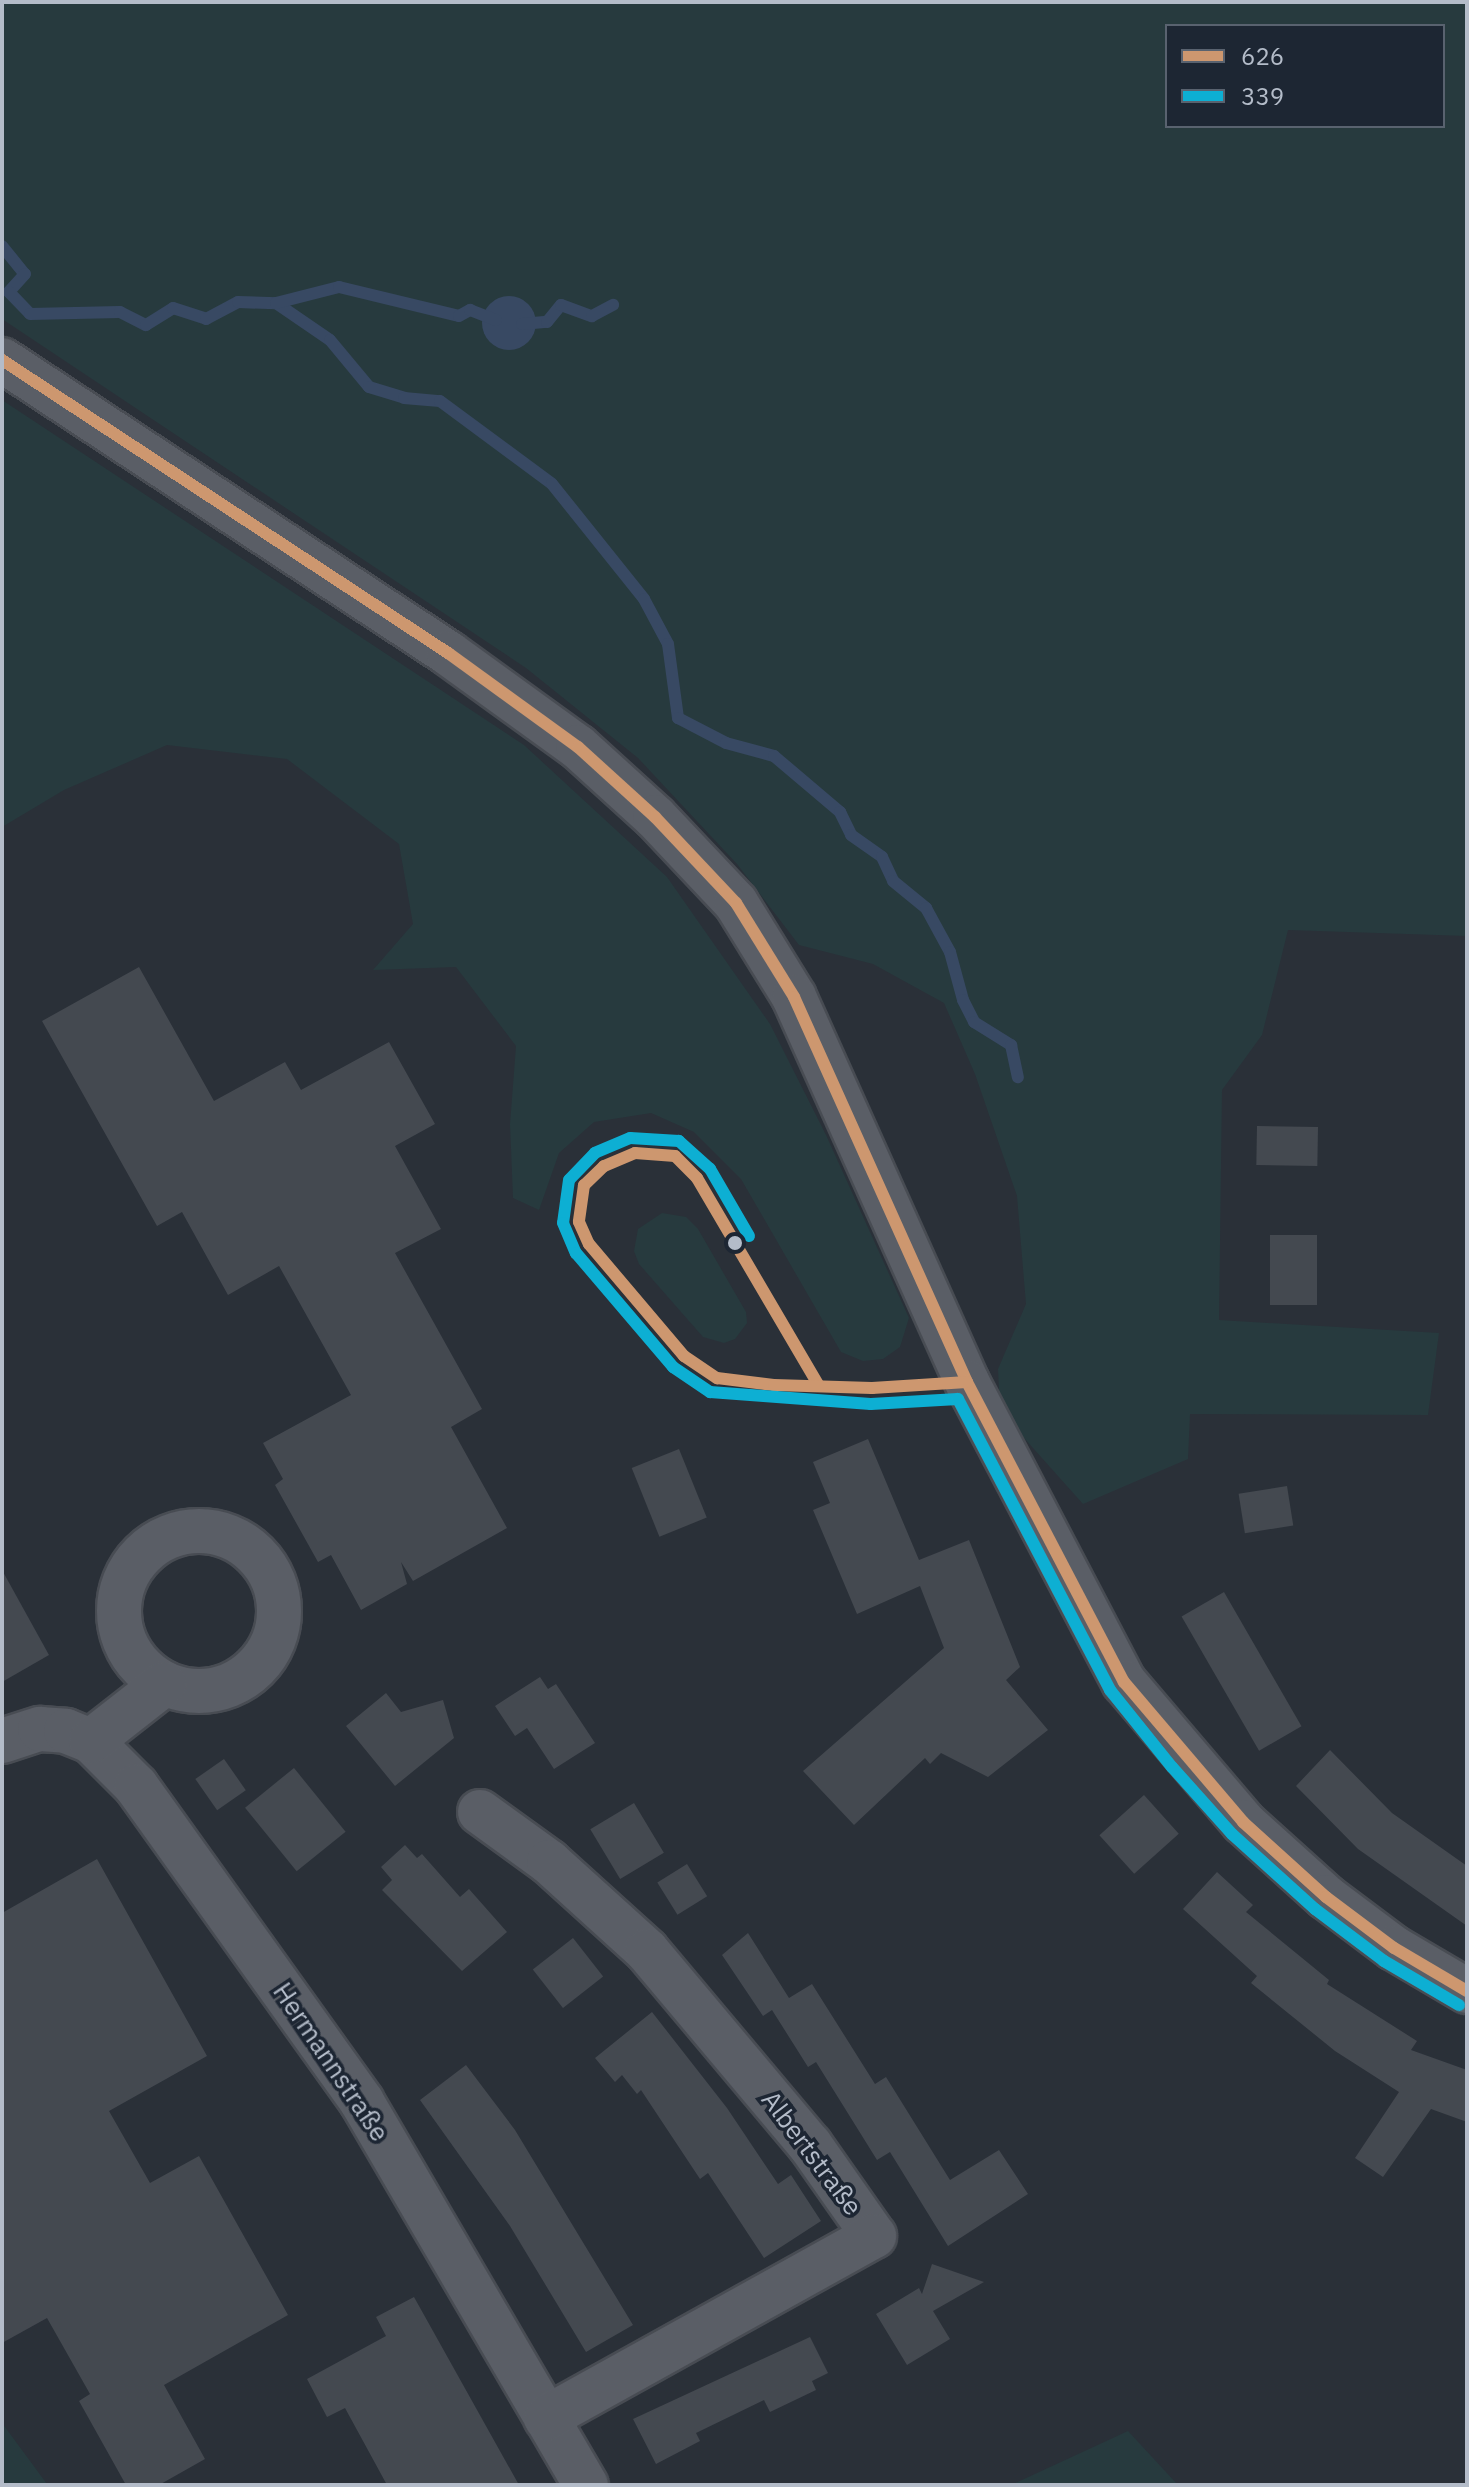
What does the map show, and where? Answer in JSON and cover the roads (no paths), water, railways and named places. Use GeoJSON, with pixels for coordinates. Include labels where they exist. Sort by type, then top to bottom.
{"type":"FeatureCollection","features":[{"type":"Feature","properties":{"kind":"street"},"geometry":{"type":"LineString","coordinates":[[2,360],[448,653],[578,747],[655,817],[736,903],[794,997],[967,1382],[1124,1682],[1243,1822],[1326,1897],[1394,1948],[1467,1991]]}},
{"type":"Feature","properties":{"kind":"street"},"geometry":{"type":"LineString","coordinates":[[91,1741],[164,1684]]}},
{"type":"Feature","properties":{"kind":"street","name":"Hermannstraße"},"geometry":{"type":"LineString","coordinates":[[2,1741],[40,1729],[66,1731],[91,1741],[136,1786],[362,2102],[586,2485]]}},
{"type":"Feature","properties":{"kind":"street","name":"Albertstraße"},"geometry":{"type":"LineString","coordinates":[[480,1812],[549,1862],[647,1951],[810,2145],[874,2236],[546,2418]]}},
{"type":"Feature","properties":{"kind":"water"},"geometry":{"type":"Polygon","coordinates":[[[509,296],[528,304],[536,323],[528,342],[509,350],[490,342],[482,323],[490,304],[509,296]]]}},
{"type":"Feature","properties":{"kind":"waterway"},"geometry":{"type":"LineString","coordinates":[[2,246],[25,274],[9,292],[30,314],[120,312],[146,325],[173,308],[206,319],[238,302],[276,303],[330,340],[369,387],[404,398],[440,401],[552,484],[644,599],[668,644],[678,718],[726,743],[774,756],[840,812],[851,835],[882,857],[893,881],[926,908],[950,952],[963,1000],[974,1022],[1011,1045],[1018,1077]]}},
{"type":"Feature","properties":{"kind":"waterway"},"geometry":{"type":"LineString","coordinates":[[276,303],[339,287],[459,316],[470,310],[496,320]]}},
{"type":"Feature","properties":{"kind":"waterway"},"geometry":{"type":"LineString","coordinates":[[522,324],[547,322],[561,305],[592,316],[613,305]]}}]}
